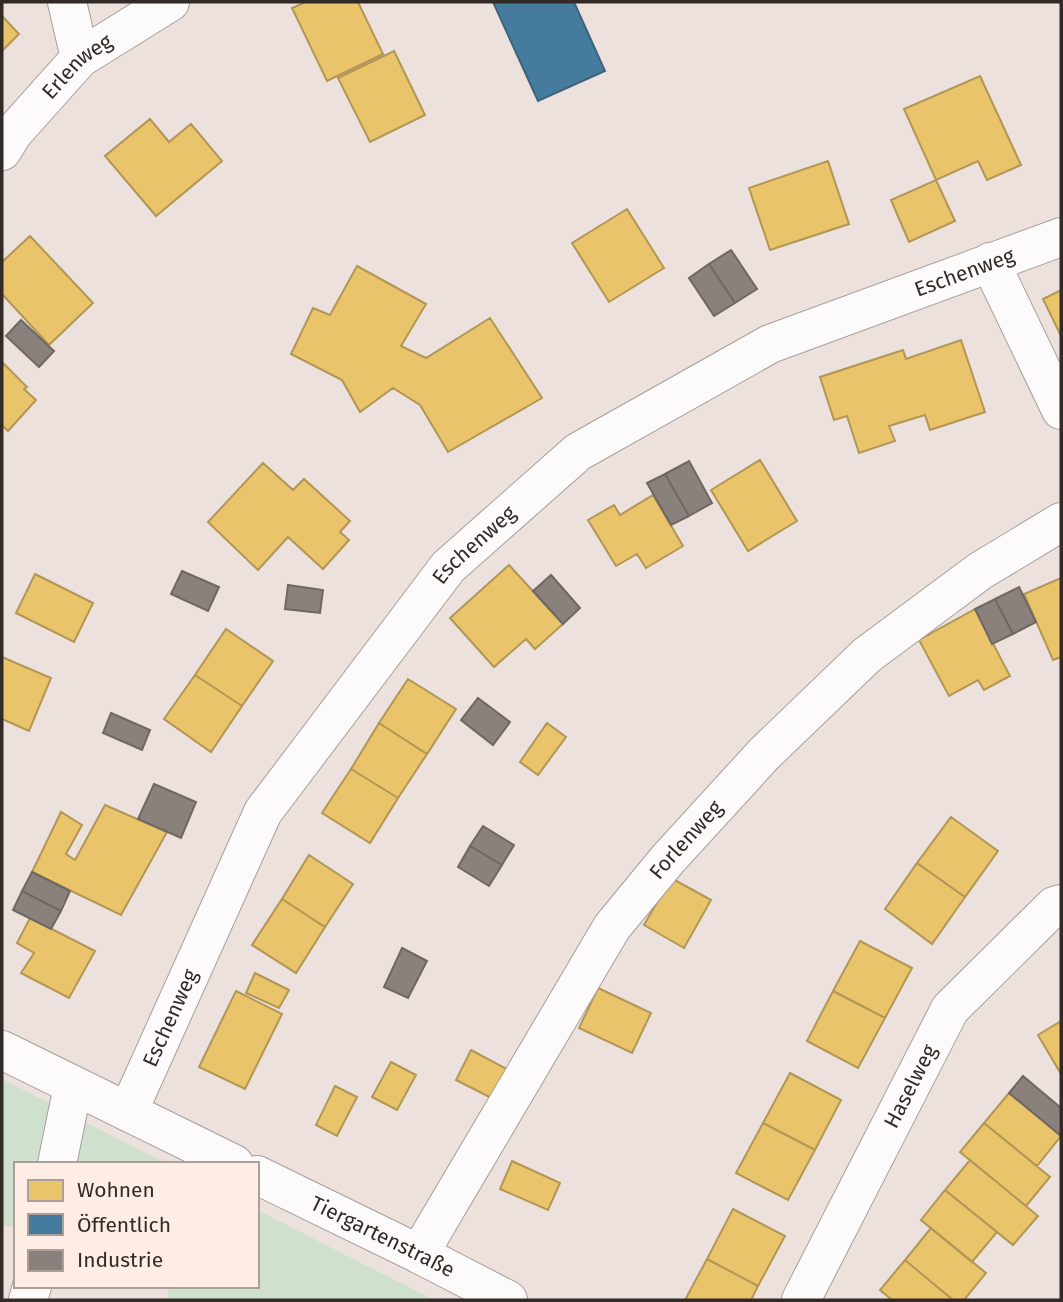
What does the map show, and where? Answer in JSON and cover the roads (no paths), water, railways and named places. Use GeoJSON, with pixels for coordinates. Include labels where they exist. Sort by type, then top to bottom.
{"type":"FeatureCollection","features":[{"type":"Feature","properties":{"kind":"street"},"geometry":{"type":"LineString","coordinates":[[67,2],[80,58]]}},
{"type":"Feature","properties":{"kind":"street","name":"Erlenweg"},"geometry":{"type":"LineString","coordinates":[[2,151],[13,133],[80,58],[170,2]]}},
{"type":"Feature","properties":{"kind":"street","name":"Eschenweg"},"geometry":{"type":"LineString","coordinates":[[128,1112],[263,812],[448,567],[578,452],[770,344],[1061,237]]}},
{"type":"Feature","properties":{"kind":"street"},"geometry":{"type":"LineString","coordinates":[[990,262],[1061,410]]}},
{"type":"Feature","properties":{"kind":"street","name":"Forlenweg"},"geometry":{"type":"LineString","coordinates":[[419,1254],[612,927],[668,859],[764,754],[867,656],[980,571],[1061,522]]}},
{"type":"Feature","properties":{"kind":"street","name":"Haselweg"},"geometry":{"type":"LineString","coordinates":[[802,1300],[950,1009],[1054,906],[1061,904]]}},
{"type":"Feature","properties":{"kind":"street"},"geometry":{"type":"LineString","coordinates":[[2,1050],[230,1162]]}},
{"type":"Feature","properties":{"kind":"street"},"geometry":{"type":"LineString","coordinates":[[57,1162],[73,1086]]}},
{"type":"Feature","properties":{"kind":"street","name":"Tiergartenstraße"},"geometry":{"type":"LineString","coordinates":[[259,1176],[508,1300]]}}]}
